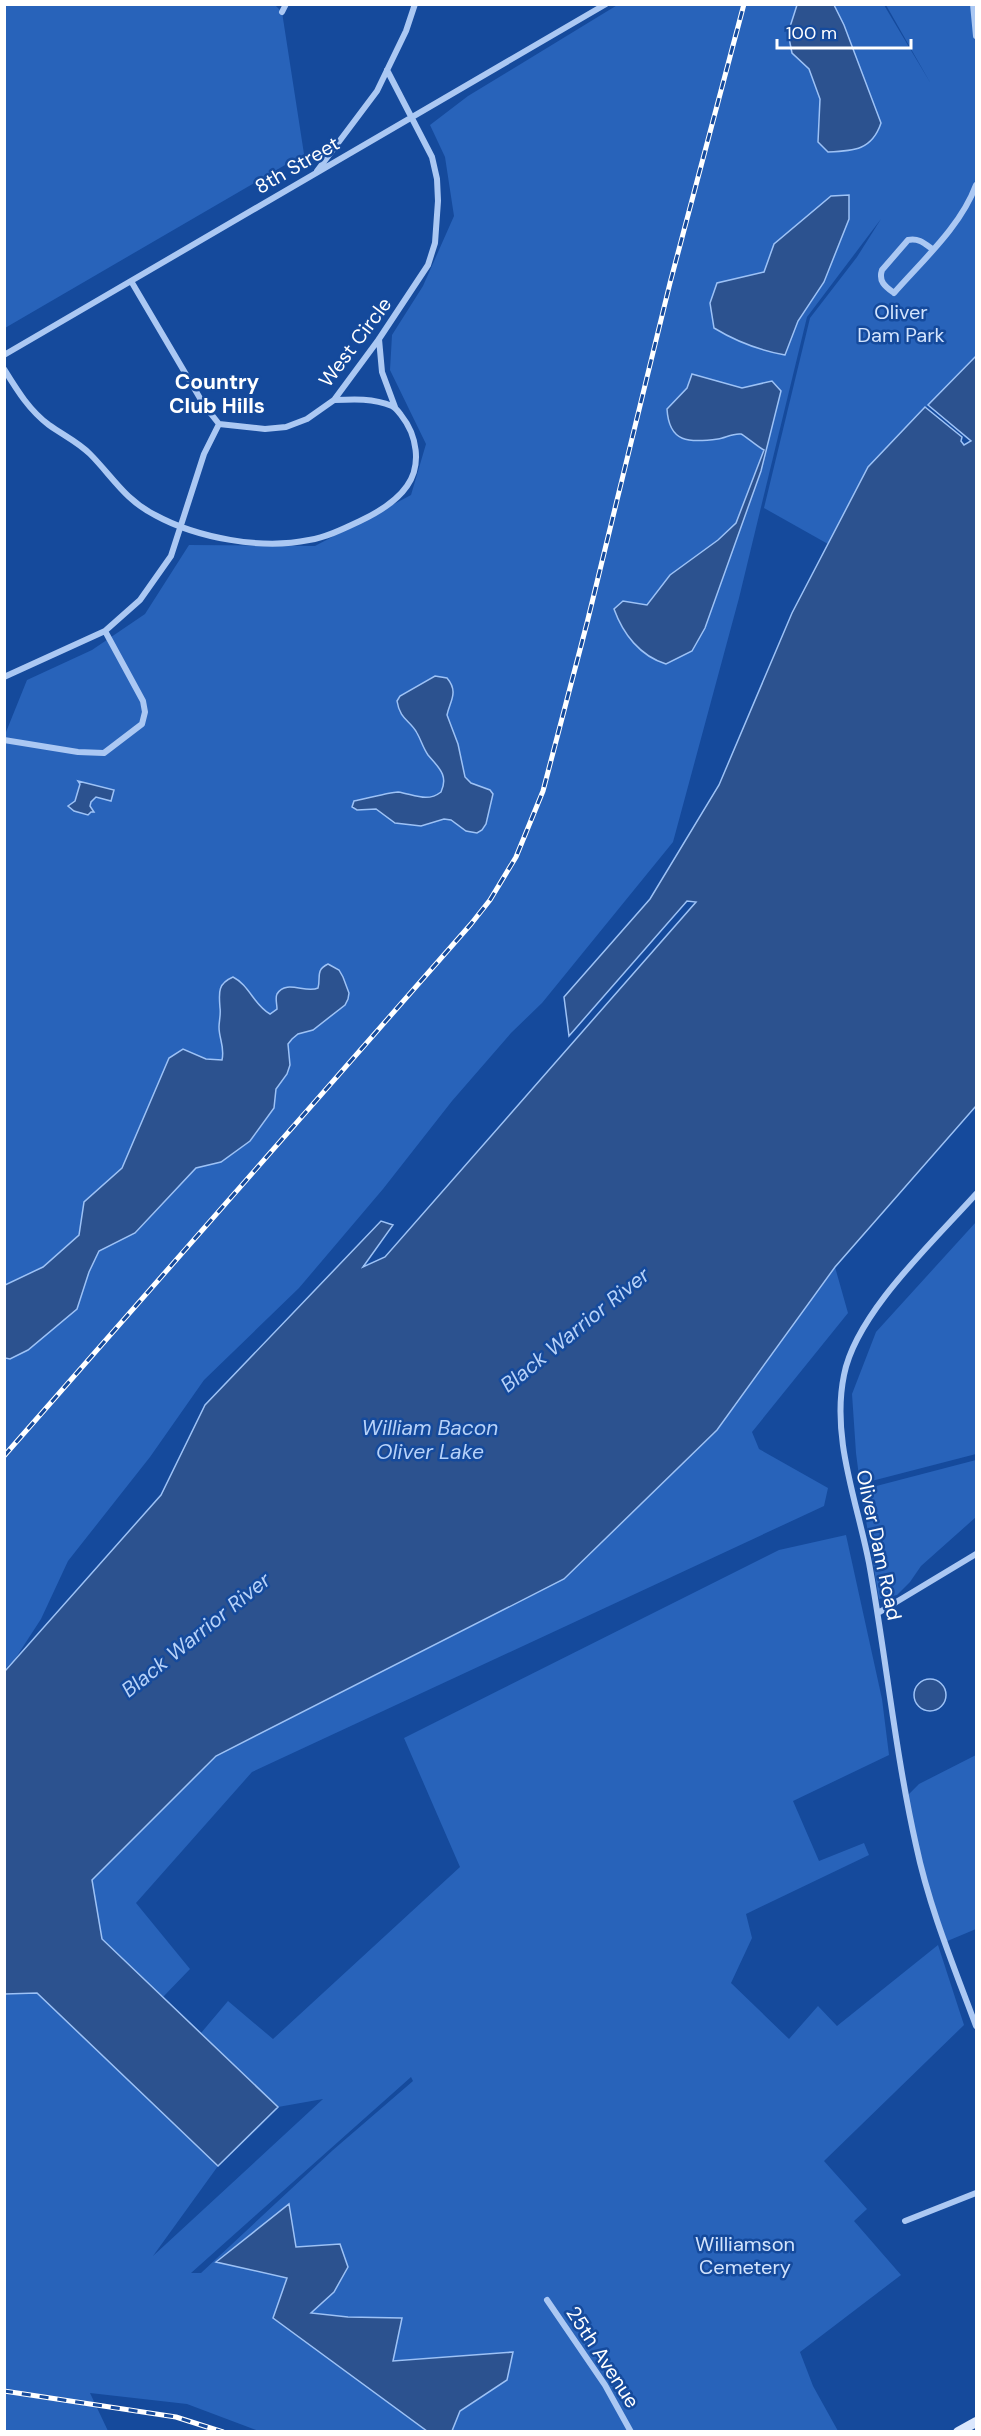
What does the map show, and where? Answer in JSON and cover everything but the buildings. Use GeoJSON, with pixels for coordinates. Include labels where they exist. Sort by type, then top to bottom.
{"type":"FeatureCollection","features":[{"type":"Feature","properties":{"kind":"main road"},"geometry":{"type":"LineString","coordinates":[[958,2432],[976,2422]]}},
{"type":"Feature","properties":{"kind":"street"},"geometry":{"type":"LineString","coordinates":[[282,12],[286,4]]}},
{"type":"Feature","properties":{"kind":"street"},"geometry":{"type":"LineString","coordinates":[[315,174],[377,91],[406,31],[415,4]]}},
{"type":"Feature","properties":{"kind":"street","name":"8th Street"},"geometry":{"type":"LineString","coordinates":[[4,355],[606,4]]}},
{"type":"Feature","properties":{"kind":"street"},"geometry":{"type":"LineString","coordinates":[[973,4],[976,36]]}},
{"type":"Feature","properties":{"kind":"street","name":"West Circle"},"geometry":{"type":"LineString","coordinates":[[219,424],[265,429],[286,426],[307,419],[334,400],[424,274],[435,243],[437,179],[432,157],[387,70]]}},
{"type":"Feature","properties":{"kind":"street"},"geometry":{"type":"LineString","coordinates":[[932,249],[922,241],[908,240],[882,270],[880,276],[882,282],[894,293],[960,217],[970,203],[976,185]]}},
{"type":"Feature","properties":{"kind":"street"},"geometry":{"type":"LineString","coordinates":[[4,677],[105,631],[126,615],[142,597],[171,556],[204,454],[219,424],[204,405],[131,281]]}},
{"type":"Feature","properties":{"kind":"street"},"geometry":{"type":"LineString","coordinates":[[4,369],[32,410],[84,449],[128,496],[154,515],[182,527],[231,541],[306,541],[344,529],[376,513],[408,485],[415,466],[414,434],[395,407],[382,372],[379,339]]}},
{"type":"Feature","properties":{"kind":"street"},"geometry":{"type":"LineString","coordinates":[[334,400],[371,399],[395,407]]}},
{"type":"Feature","properties":{"kind":"street"},"geometry":{"type":"LineString","coordinates":[[4,740],[78,752],[104,753],[142,724],[145,712],[143,701],[105,631]]}},
{"type":"Feature","properties":{"kind":"street","name":"Oliver Dam Road"},"geometry":{"type":"LineString","coordinates":[[976,1194],[880,1303],[852,1348],[844,1375],[841,1401],[844,1456],[861,1521],[878,1613],[916,1846],[945,1942],[976,2026]]}},
{"type":"Feature","properties":{"kind":"street"},"geometry":{"type":"LineString","coordinates":[[878,1613],[976,1554]]}},
{"type":"Feature","properties":{"kind":"street"},"geometry":{"type":"LineString","coordinates":[[905,2221],[976,2193]]}},
{"type":"Feature","properties":{"kind":"street","name":"25th Avenue"},"geometry":{"type":"LineString","coordinates":[[547,2300],[605,2385],[631,2432]]}},
{"type":"Feature","properties":{"kind":"green space","name":"Oliver Dam Park"},"geometry":{"type":"Polygon","coordinates":[[[619,4],[884,5],[931,84],[886,5],[976,5],[976,356],[868,467],[828,544],[764,508],[810,318],[857,257],[881,219],[807,317],[739,598],[673,842],[542,1003],[511,1033],[452,1101],[383,1189],[299,1288],[204,1380],[150,1457],[68,1561],[41,1619],[15,1659],[5,1669],[4,737],[27,680],[92,650],[145,614],[189,545],[315,546],[411,495],[426,444],[390,370],[392,335],[423,286],[454,216],[445,157],[430,125],[468,96],[619,4]]]}},
{"type":"Feature","properties":{"kind":"green space"},"geometry":{"type":"Polygon","coordinates":[[[5,5],[275,5],[282,12],[304,154],[5,328],[5,5]]]}},
{"type":"Feature","properties":{"kind":"green space"},"geometry":{"type":"Polygon","coordinates":[[[976,1222],[976,1454],[860,1484],[852,1394],[876,1332],[976,1222]]]}},
{"type":"Feature","properties":{"kind":"green space"},"geometry":{"type":"Polygon","coordinates":[[[835,1267],[848,1313],[752,1432],[759,1449],[828,1488],[824,1506],[252,1772],[136,1903],[190,1969],[163,1997],[102,1939],[91,1880],[216,1756],[564,1579],[717,1430],[835,1267]]]}},
{"type":"Feature","properties":{"kind":"green space"},"geometry":{"type":"Polygon","coordinates":[[[976,1460],[976,1517],[921,1566],[897,1595],[879,1599],[861,1490],[976,1460]]]}},
{"type":"Feature","properties":{"kind":"green space","name":"Williamson Cemetery"},"geometry":{"type":"Polygon","coordinates":[[[846,1535],[882,1699],[889,1755],[793,1801],[819,1861],[864,1843],[869,1855],[746,1914],[752,1938],[731,1983],[789,2039],[818,2006],[837,2026],[938,1945],[964,2025],[824,2161],[867,2209],[854,2221],[901,2275],[800,2352],[813,2386],[838,2431],[259,2431],[187,2404],[90,2393],[108,2431],[5,2432],[6,1993],[37,1993],[218,2166],[153,2256],[323,2099],[278,2107],[201,2033],[228,2001],[273,2039],[460,1867],[404,1738],[779,1550],[846,1535]],[[411,2077],[191,2273],[201,2273],[333,2150],[413,2081],[411,2077]]]}},
{"type":"Feature","properties":{"kind":"green space"},"geometry":{"type":"Polygon","coordinates":[[[976,1755],[976,1929],[945,1942],[931,1900],[907,1796],[919,1784],[976,1755]]]}},
{"type":"Feature","properties":{"kind":"water"},"geometry":{"type":"Polygon","coordinates":[[[797,5],[834,5],[844,25],[881,123],[873,139],[854,150],[828,152],[818,142],[820,99],[809,69],[792,53],[788,33],[797,5]]]}},
{"type":"Feature","properties":{"kind":"water"},"geometry":{"type":"Polygon","coordinates":[[[849,195],[849,219],[824,282],[798,321],[785,355],[748,345],[714,328],[710,303],[717,283],[764,272],[774,244],[831,196],[849,195]]]}},
{"type":"Feature","properties":{"kind":"water","name":"William Bacon Oliver Lake"},"geometry":{"type":"Polygon","coordinates":[[[976,356],[976,1106],[835,1267],[717,1430],[564,1579],[216,1756],[92,1880],[102,1939],[278,2107],[218,2166],[37,1993],[5,1994],[5,1671],[161,1495],[205,1405],[381,1221],[393,1225],[363,1267],[385,1257],[696,902],[687,901],[569,1036],[564,997],[650,899],[719,785],[792,613],[868,467],[925,407],[962,437],[961,441],[964,445],[971,441],[928,405],[976,356]]]}},
{"type":"Feature","properties":{"kind":"water"},"geometry":{"type":"Polygon","coordinates":[[[692,374],[742,388],[772,381],[781,391],[761,471],[705,628],[692,651],[666,664],[640,650],[622,627],[614,609],[623,601],[647,605],[670,575],[718,540],[736,523],[764,450],[741,434],[698,441],[682,438],[676,434],[672,429],[667,409],[687,388],[692,374]]]}},
{"type":"Feature","properties":{"kind":"water"},"geometry":{"type":"Polygon","coordinates":[[[435,676],[447,678],[451,683],[453,696],[447,715],[458,744],[465,777],[471,783],[490,790],[493,794],[486,824],[477,833],[466,831],[451,820],[444,819],[421,826],[395,823],[376,809],[357,810],[352,807],[354,801],[390,793],[430,797],[441,792],[444,781],[439,767],[426,752],[414,729],[403,716],[397,701],[400,696],[435,676]]]}},
{"type":"Feature","properties":{"kind":"water"},"geometry":{"type":"Polygon","coordinates":[[[78,781],[114,790],[111,801],[96,797],[90,806],[94,812],[88,815],[74,811],[68,806],[75,801],[80,784],[78,781]]]}},
{"type":"Feature","properties":{"kind":"water"},"geometry":{"type":"Polygon","coordinates":[[[328,964],[339,970],[343,977],[349,993],[348,999],[345,1005],[313,1030],[298,1034],[288,1044],[290,1065],[287,1074],[276,1089],[274,1108],[250,1141],[221,1162],[196,1168],[135,1233],[99,1251],[89,1272],[77,1309],[28,1350],[10,1359],[5,1358],[5,1285],[43,1267],[79,1235],[84,1202],[122,1168],[169,1058],[183,1049],[206,1059],[222,1060],[219,993],[224,983],[233,977],[239,981],[260,1006],[270,1014],[277,1009],[276,996],[281,990],[291,987],[318,988],[321,969],[328,964]]]}},
{"type":"Feature","properties":{"kind":"water"},"geometry":{"type":"Polygon","coordinates":[[[930,1679],[941,1684],[946,1695],[941,1706],[930,1711],[919,1706],[914,1695],[919,1684],[930,1679]]]}},
{"type":"Feature","properties":{"kind":"water"},"geometry":{"type":"Polygon","coordinates":[[[289,2204],[296,2247],[340,2244],[348,2267],[334,2292],[311,2313],[348,2317],[402,2318],[393,2361],[513,2352],[507,2380],[460,2411],[452,2431],[427,2431],[273,2318],[287,2278],[216,2262],[289,2204]]]}},
{"type":"Feature","properties":{"kind":"railway"},"geometry":{"type":"LineString","coordinates":[[4,1456],[471,924],[490,900],[516,857],[543,791],[587,623],[670,283],[744,4]]}},
{"type":"Feature","properties":{"kind":"railway"},"geometry":{"type":"LineString","coordinates":[[4,2391],[176,2417],[223,2432]]}},
{"type":"Feature","properties":{"kind":"district","name":"Country Club Hills"},"geometry":{"type":"Point","coordinates":[217,394]}},
{"type":"Feature","properties":{"kind":"water label","name":"Black Warrior River"},"geometry":{"type":"Point","coordinates":[575,1330]}},
{"type":"Feature","properties":{"kind":"water label","name":"Black Warrior River"},"geometry":{"type":"Point","coordinates":[196,1635]}}]}
